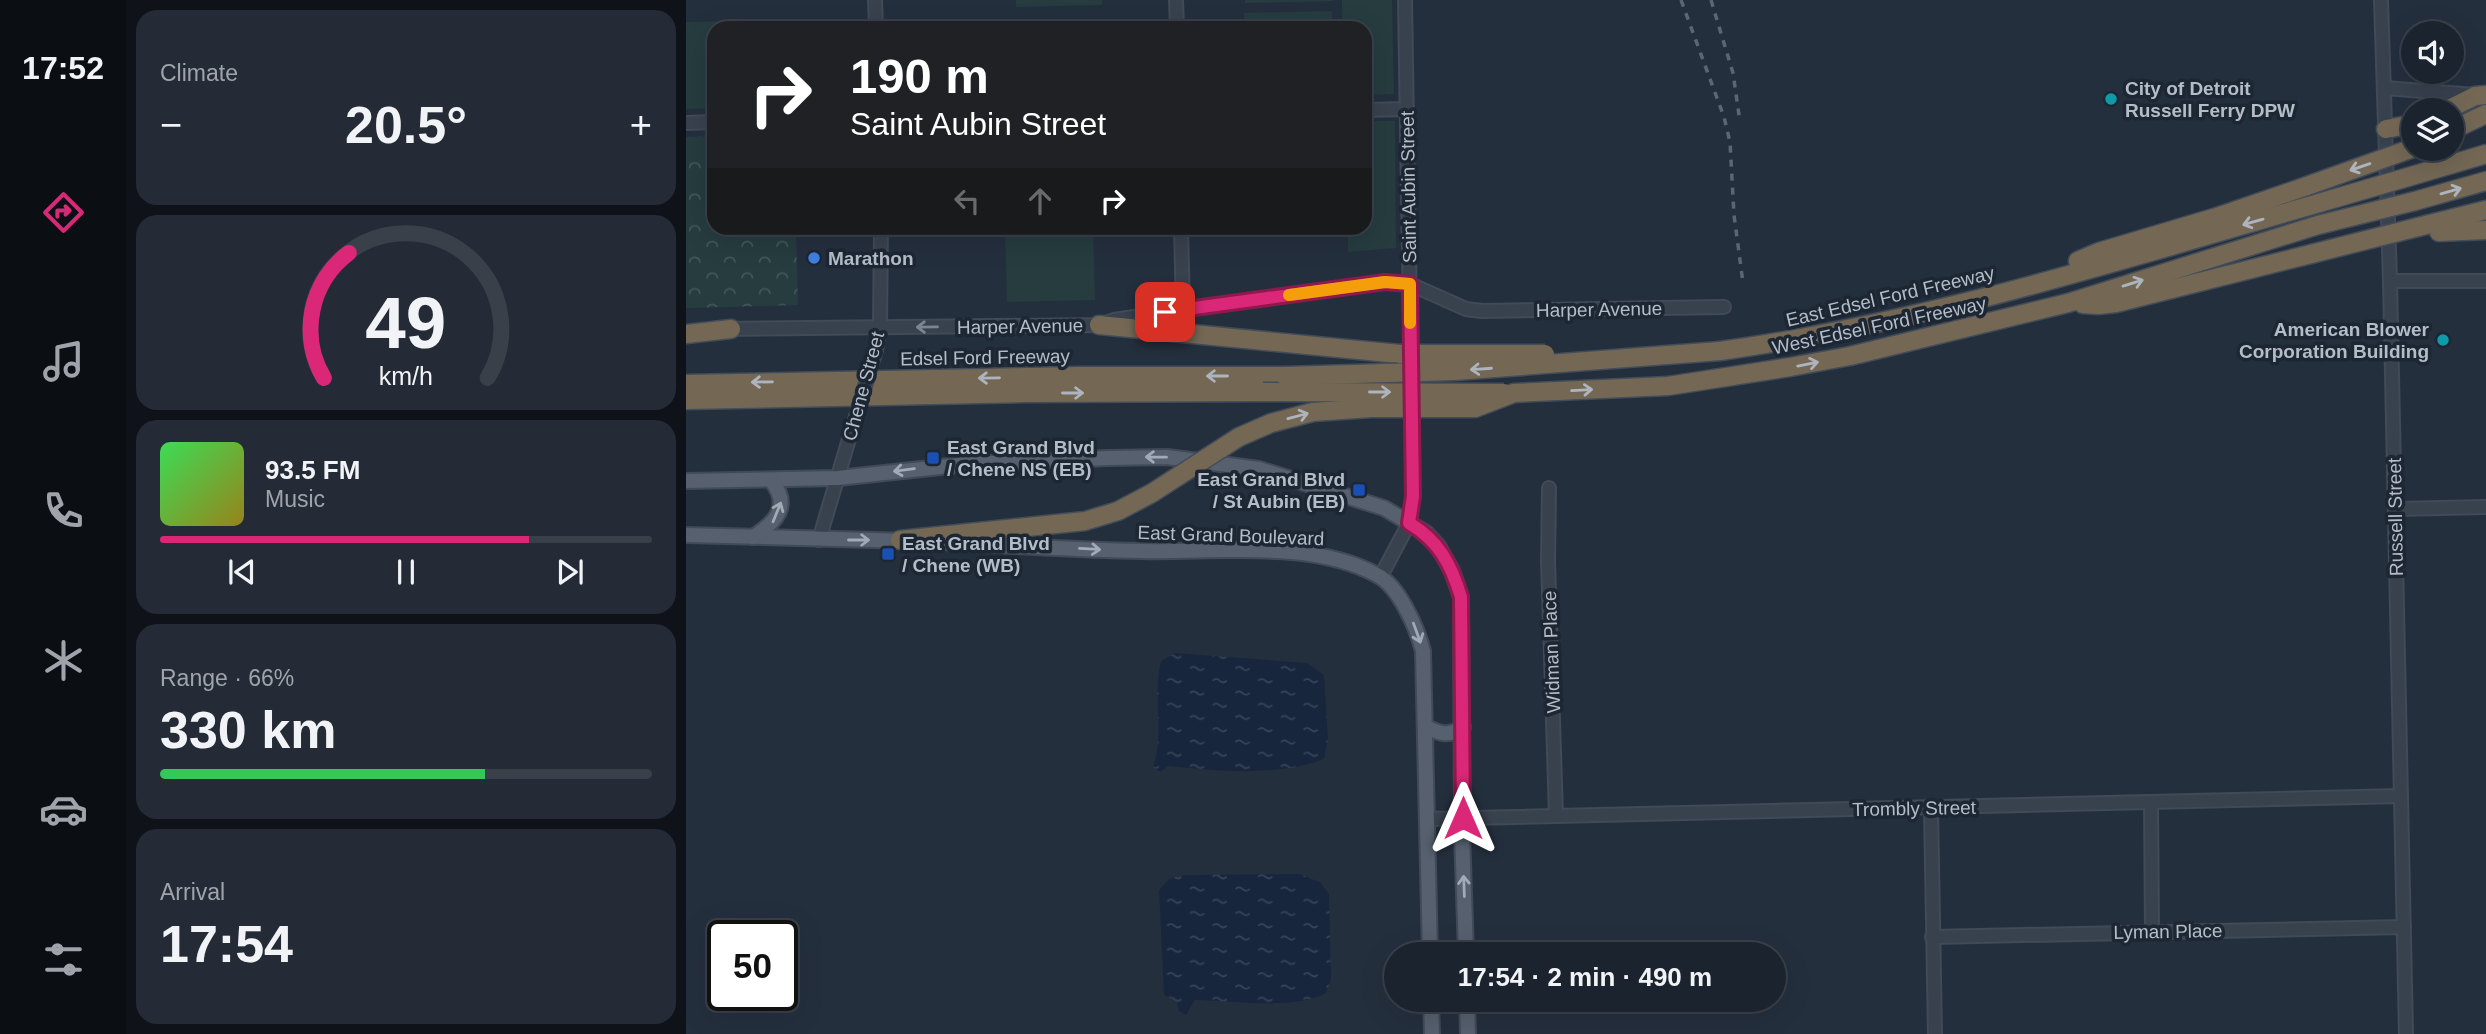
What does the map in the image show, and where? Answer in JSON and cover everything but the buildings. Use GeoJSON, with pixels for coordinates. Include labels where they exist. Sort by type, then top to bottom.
{"type":"FeatureCollection","features":[{"type":"Feature","properties":{"kind":"highway"},"geometry":{"type":"LineString","coordinates":[[2464,102],[2482,94]]}},
{"type":"Feature","properties":{"kind":"highway"},"geometry":{"type":"LineString","coordinates":[[2464,126],[2486,114]]}},
{"type":"Feature","properties":{"kind":"highway"},"geometry":{"type":"LineString","coordinates":[[2464,129],[2486,123]]}},
{"type":"Feature","properties":{"kind":"highway"},"geometry":{"type":"LineString","coordinates":[[2386,129],[2401,126]]}},
{"type":"Feature","properties":{"kind":"highway"},"geometry":{"type":"LineString","coordinates":[[2048,279],[2077,261],[2099,252],[2217,217],[2401,152]]}},
{"type":"Feature","properties":{"kind":"highway","name":"East Edsel Ford Freeway"},"geometry":{"type":"LineString","coordinates":[[1285,376],[1455,371],[1720,351],[1850,328],[2048,279],[2486,154]]}},
{"type":"Feature","properties":{"kind":"highway","name":"West Edsel Ford Freeway"},"geometry":{"type":"LineString","coordinates":[[1262,392],[1514,393],[1668,386],[1739,376],[1850,356],[2019,316],[2318,225],[2486,181]]}},
{"type":"Feature","properties":{"kind":"highway"},"geometry":{"type":"LineString","coordinates":[[2068,303],[2116,303],[2418,227],[2474,224],[2486,210]]}},
{"type":"Feature","properties":{"kind":"highway"},"geometry":{"type":"LineString","coordinates":[[1099,325],[1400,354],[1720,351]]}},
{"type":"Feature","properties":{"kind":"highway"},"geometry":{"type":"LineString","coordinates":[[686,332],[731,329]]}},
{"type":"Feature","properties":{"kind":"highway","name":"Edsel Ford Freeway"},"geometry":{"type":"LineString","coordinates":[[686,384],[1079,376],[1285,376]]}},
{"type":"Feature","properties":{"kind":"highway","name":"Edsel Ford Freeway"},"geometry":{"type":"LineString","coordinates":[[686,400],[1262,392]]}},
{"type":"Feature","properties":{"kind":"highway"},"geometry":{"type":"LineString","coordinates":[[900,540],[1085,521],[1118,511],[1152,493],[1239,437],[1282,420],[1313,412],[1371,408],[1475,408],[1514,393]]}},
{"type":"Feature","properties":{"kind":"main road"},"geometry":{"type":"LineString","coordinates":[[686,481],[838,478],[968,464],[1167,457],[1259,469],[1384,508],[1426,533],[1438,546],[1452,570],[1461,597],[1466,942]]}},
{"type":"Feature","properties":{"kind":"main road"},"geometry":{"type":"LineString","coordinates":[[753,537],[772,524],[779,512],[780,494],[771,480]]}},
{"type":"Feature","properties":{"kind":"main road","name":"East Grand Boulevard"},"geometry":{"type":"LineString","coordinates":[[686,534],[1142,551],[1284,552],[1329,556],[1381,576]]}},
{"type":"Feature","properties":{"kind":"main road"},"geometry":{"type":"LineString","coordinates":[[1381,576],[1407,611],[1419,636],[1424,662],[1432,942]]}},
{"type":"Feature","properties":{"kind":"main road"},"geometry":{"type":"LineString","coordinates":[[1425,726],[1435,732],[1447,734],[1462,727]]}},
{"type":"Feature","properties":{"kind":"main road"},"geometry":{"type":"LineString","coordinates":[[1431,1012],[1432,1034]]}},
{"type":"Feature","properties":{"kind":"main road"},"geometry":{"type":"LineString","coordinates":[[1467,1012],[1468,1034]]}},
{"type":"Feature","properties":{"kind":"street"},"geometry":{"type":"LineString","coordinates":[[875,0],[876,21]]}},
{"type":"Feature","properties":{"kind":"street"},"geometry":{"type":"LineString","coordinates":[[1176,0],[1177,21]]}},
{"type":"Feature","properties":{"kind":"street","name":"Saint Aubin Street"},"geometry":{"type":"LineString","coordinates":[[1381,576],[1409,523],[1413,496],[1405,0]]}},
{"type":"Feature","properties":{"kind":"street","name":"Russell Street"},"geometry":{"type":"LineString","coordinates":[[2381,0],[2390,281],[2406,1034]]}},
{"type":"Feature","properties":{"kind":"street"},"geometry":{"type":"LineString","coordinates":[[2384,88],[2482,94]]}},
{"type":"Feature","properties":{"kind":"street"},"geometry":{"type":"LineString","coordinates":[[1372,110],[1407,109]]}},
{"type":"Feature","properties":{"kind":"street"},"geometry":{"type":"LineString","coordinates":[[686,123],[707,122]]}},
{"type":"Feature","properties":{"kind":"street","name":"Chene Street"},"geometry":{"type":"LineString","coordinates":[[819,540],[876,350],[880,327],[880,235]]}},
{"type":"Feature","properties":{"kind":"street"},"geometry":{"type":"LineString","coordinates":[[1181,235],[1183,310]]}},
{"type":"Feature","properties":{"kind":"street"},"geometry":{"type":"LineString","coordinates":[[2390,281],[2486,281]]}},
{"type":"Feature","properties":{"kind":"street","name":"Harper Avenue"},"geometry":{"type":"LineString","coordinates":[[731,329],[1099,325],[1114,320],[1385,282],[1410,284],[1466,309],[1482,311],[1724,307]]}},
{"type":"Feature","properties":{"kind":"street","name":"Widman Place"},"geometry":{"type":"LineString","coordinates":[[1549,488],[1548,561],[1556,816]]}},
{"type":"Feature","properties":{"kind":"street"},"geometry":{"type":"LineString","coordinates":[[2395,509],[2486,507]]}},
{"type":"Feature","properties":{"kind":"street","name":"Trombly Street"},"geometry":{"type":"LineString","coordinates":[[1427,819],[2401,796]]}},
{"type":"Feature","properties":{"kind":"street"},"geometry":{"type":"LineString","coordinates":[[2151,802],[2152,932]]}},
{"type":"Feature","properties":{"kind":"street"},"geometry":{"type":"LineString","coordinates":[[1931,808],[1935,1034]]}},
{"type":"Feature","properties":{"kind":"street","name":"Lyman Place"},"geometry":{"type":"LineString","coordinates":[[1932,937],[2404,927]]}},
{"type":"Feature","properties":{"kind":"green space"},"geometry":{"type":"Polygon","coordinates":[[[1016,0],[1102,0],[1102,5],[1016,7],[1016,0]]]}},
{"type":"Feature","properties":{"kind":"green space"},"geometry":{"type":"Polygon","coordinates":[[[1245,0],[1333,0],[1333,1],[1245,3],[1245,0]]]}},
{"type":"Feature","properties":{"kind":"green space"},"geometry":{"type":"Polygon","coordinates":[[[1342,0],[1392,0],[1394,94],[1372,95],[1372,21],[1342,21],[1342,0]]]}},
{"type":"Feature","properties":{"kind":"green space"},"geometry":{"type":"Polygon","coordinates":[[[1332,11],[1333,21],[1245,21],[1244,13],[1332,11]]]}},
{"type":"Feature","properties":{"kind":"green space"},"geometry":{"type":"Polygon","coordinates":[[[686,22],[707,22],[707,108],[686,109],[686,22]]]}},
{"type":"Feature","properties":{"kind":"green space"},"geometry":{"type":"Polygon","coordinates":[[[1372,121],[1395,121],[1396,248],[1348,252],[1348,235],[1372,235],[1372,121]]]}},
{"type":"Feature","properties":{"kind":"green space"},"geometry":{"type":"Polygon","coordinates":[[[707,136],[707,235],[796,235],[798,305],[686,308],[686,137],[707,136]]]}},
{"type":"Feature","properties":{"kind":"green space"},"geometry":{"type":"Polygon","coordinates":[[[1005,235],[1093,235],[1095,300],[1007,302],[1005,235]]]}},
{"type":"Feature","properties":{"kind":"water"},"geometry":{"type":"Polygon","coordinates":[[[1175,653],[1307,663],[1324,675],[1328,739],[1324,759],[1306,765],[1267,770],[1227,771],[1168,766],[1160,772],[1153,767],[1158,741],[1159,674],[1161,661],[1175,653]]]}},
{"type":"Feature","properties":{"kind":"water"},"geometry":{"type":"Polygon","coordinates":[[[1299,874],[1320,882],[1329,894],[1331,979],[1326,993],[1281,1003],[1195,1000],[1186,1015],[1179,1011],[1177,1002],[1164,995],[1159,890],[1169,879],[1184,875],[1299,874]]]}},
{"type":"Feature","properties":{"kind":"railway"},"geometry":{"type":"LineString","coordinates":[[1681,0],[1724,117],[1730,142],[1734,215],[1743,283]]}},
{"type":"Feature","properties":{"kind":"railway"},"geometry":{"type":"LineString","coordinates":[[1711,0],[1733,73],[1740,122]]}},
{"type":"Feature","properties":{"kind":"slow traffic"},"geometry":{"type":"LineString","coordinates":[[1289,295],[1385,282],[1410,284],[1410,323]]}},
{"type":"Feature","properties":{"kind":"place","name":"City of Detroit Russell Ferry DPW"},"geometry":{"type":"Point","coordinates":[2111,99]}},
{"type":"Feature","properties":{"kind":"place","name":"Marathon"},"geometry":{"type":"Point","coordinates":[814,258]}},
{"type":"Feature","properties":{"kind":"place","name":"American Blower Corporation Building"},"geometry":{"type":"Point","coordinates":[2443,340]}},
{"type":"Feature","properties":{"kind":"place","name":"East Grand Blvd / Chene NS (EB)"},"geometry":{"type":"Point","coordinates":[933,458]}},
{"type":"Feature","properties":{"kind":"place","name":"East Grand Blvd / St Aubin (EB)"},"geometry":{"type":"Point","coordinates":[1359,490]}},
{"type":"Feature","properties":{"kind":"place","name":"East Grand Blvd / Chene (WB)"},"geometry":{"type":"Point","coordinates":[888,554]}},
{"type":"Feature","properties":{"kind":"route"},"geometry":{"type":"LineString","coordinates":[[1165,312],[1385,282],[1410,284],[1413,496],[1409,523],[1426,533],[1438,546],[1452,570],[1461,597],[1463,818]]}}]}
